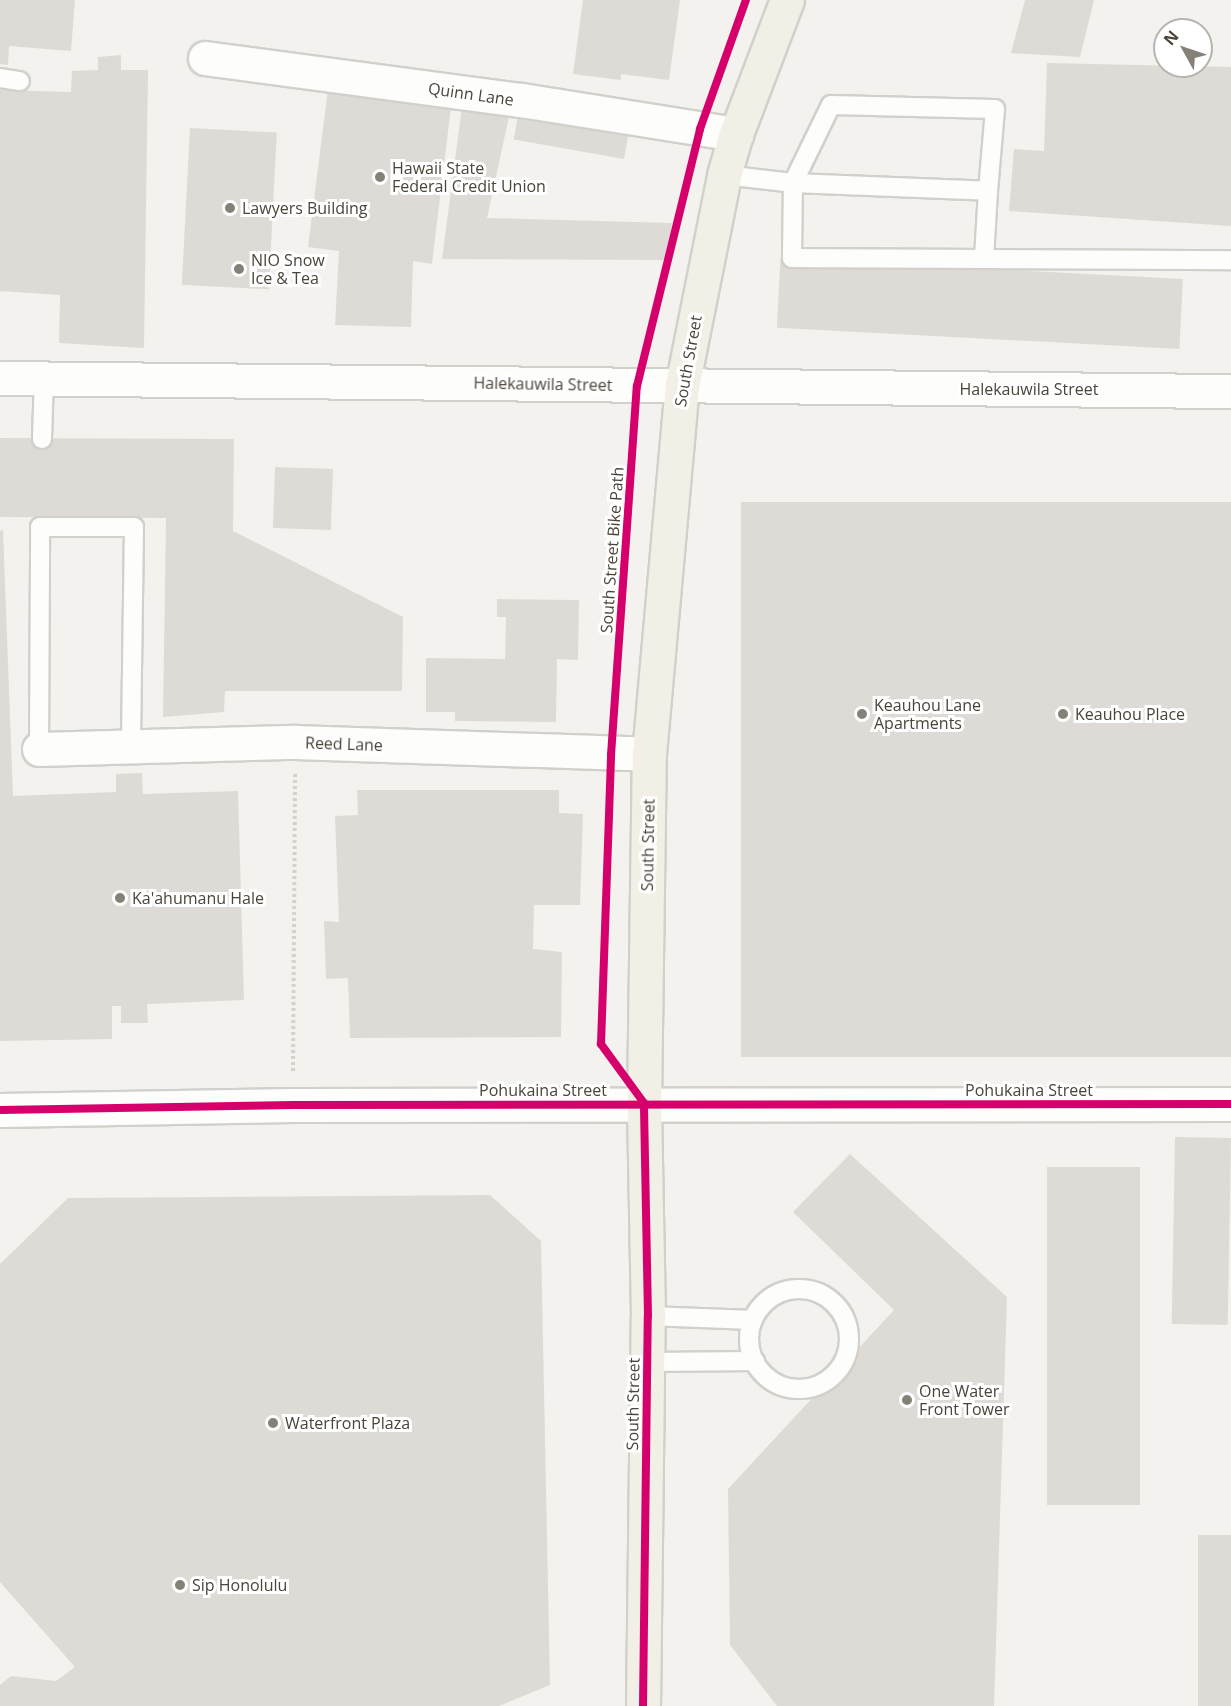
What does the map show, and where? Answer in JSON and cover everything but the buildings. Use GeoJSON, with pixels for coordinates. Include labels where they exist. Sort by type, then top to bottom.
{"type":"FeatureCollection","features":[{"type":"Feature","properties":{"kind":"main road","name":"South Street"},"geometry":{"type":"LineString","coordinates":[[644,1706],[648,1316],[644,1103],[649,754],[682,386],[724,175],[736,134],[787,0]]}},
{"type":"Feature","properties":{"kind":"street","name":"Quinn Lane"},"geometry":{"type":"LineString","coordinates":[[205,58],[520,100],[736,134]]}},
{"type":"Feature","properties":{"kind":"street","name":"Halekauwila Street"},"geometry":{"type":"LineString","coordinates":[[0,378],[1231,391]]}},
{"type":"Feature","properties":{"kind":"street","name":"Reed Lane"},"geometry":{"type":"LineString","coordinates":[[39,748],[296,742],[649,754]]}},
{"type":"Feature","properties":{"kind":"street","name":"Pohukaina Street"},"geometry":{"type":"LineString","coordinates":[[0,1110],[293,1105],[644,1103],[1231,1104]]}},
{"type":"Feature","properties":{"kind":"lane"},"geometry":{"type":"LineString","coordinates":[[0,78],[20,81]]}},
{"type":"Feature","properties":{"kind":"lane"},"geometry":{"type":"LineString","coordinates":[[984,258],[995,109],[831,105],[793,183],[792,258],[1231,260]]}},
{"type":"Feature","properties":{"kind":"lane"},"geometry":{"type":"LineString","coordinates":[[724,175],[793,183],[988,191]]}},
{"type":"Feature","properties":{"kind":"lane"},"geometry":{"type":"LineString","coordinates":[[42,439],[44,377]]}},
{"type":"Feature","properties":{"kind":"lane"},"geometry":{"type":"LineString","coordinates":[[39,748],[40,522],[134,527],[131,745]]}},
{"type":"Feature","properties":{"kind":"lane"},"geometry":{"type":"LineString","coordinates":[[802,1289],[819,1293],[833,1302],[844,1316],[849,1332],[848,1350],[842,1366],[829,1379],[814,1387],[797,1389],[782,1386],[768,1379],[755,1361],[749,1338],[753,1320],[771,1298],[785,1292],[802,1289]]}},
{"type":"Feature","properties":{"kind":"lane"},"geometry":{"type":"LineString","coordinates":[[648,1316],[753,1320]]}},
{"type":"Feature","properties":{"kind":"lane"},"geometry":{"type":"LineString","coordinates":[[647,1362],[755,1361]]}},
{"type":"Feature","properties":{"kind":"path"},"geometry":{"type":"LineString","coordinates":[[293,1105],[296,742]]}},
{"type":"Feature","properties":{"kind":"cycle path","name":"South Street Bike Path"},"geometry":{"type":"LineString","coordinates":[[644,1103],[601,1044],[611,755],[637,386],[700,129],[746,0]]}},
{"type":"Feature","properties":{"kind":"cycle path"},"geometry":{"type":"LineString","coordinates":[[643,1706],[648,1316],[644,1103]]}},
{"type":"Feature","properties":{"kind":"cycle path"},"geometry":{"type":"LineString","coordinates":[[0,1110],[293,1105],[1231,1104]]}},
{"type":"Feature","properties":{"kind":"place","name":"Hawaii State Federal Credit Union"},"geometry":{"type":"Point","coordinates":[380,177]}},
{"type":"Feature","properties":{"kind":"place","name":"Lawyers Building"},"geometry":{"type":"Point","coordinates":[230,208]}},
{"type":"Feature","properties":{"kind":"place","name":"NIO Snow Ice & Tea"},"geometry":{"type":"Point","coordinates":[239,269]}},
{"type":"Feature","properties":{"kind":"place","name":"Keauhou Lane Apartments"},"geometry":{"type":"Point","coordinates":[862,714]}},
{"type":"Feature","properties":{"kind":"place","name":"Keauhou Place"},"geometry":{"type":"Point","coordinates":[1063,714]}},
{"type":"Feature","properties":{"kind":"place","name":"Ka'ahumanu Hale"},"geometry":{"type":"Point","coordinates":[120,898]}},
{"type":"Feature","properties":{"kind":"place","name":"One Water Front Tower"},"geometry":{"type":"Point","coordinates":[907,1400]}},
{"type":"Feature","properties":{"kind":"place","name":"Waterfront Plaza"},"geometry":{"type":"Point","coordinates":[273,1423]}},
{"type":"Feature","properties":{"kind":"place","name":"Sip Honolulu"},"geometry":{"type":"Point","coordinates":[180,1585]}}]}
